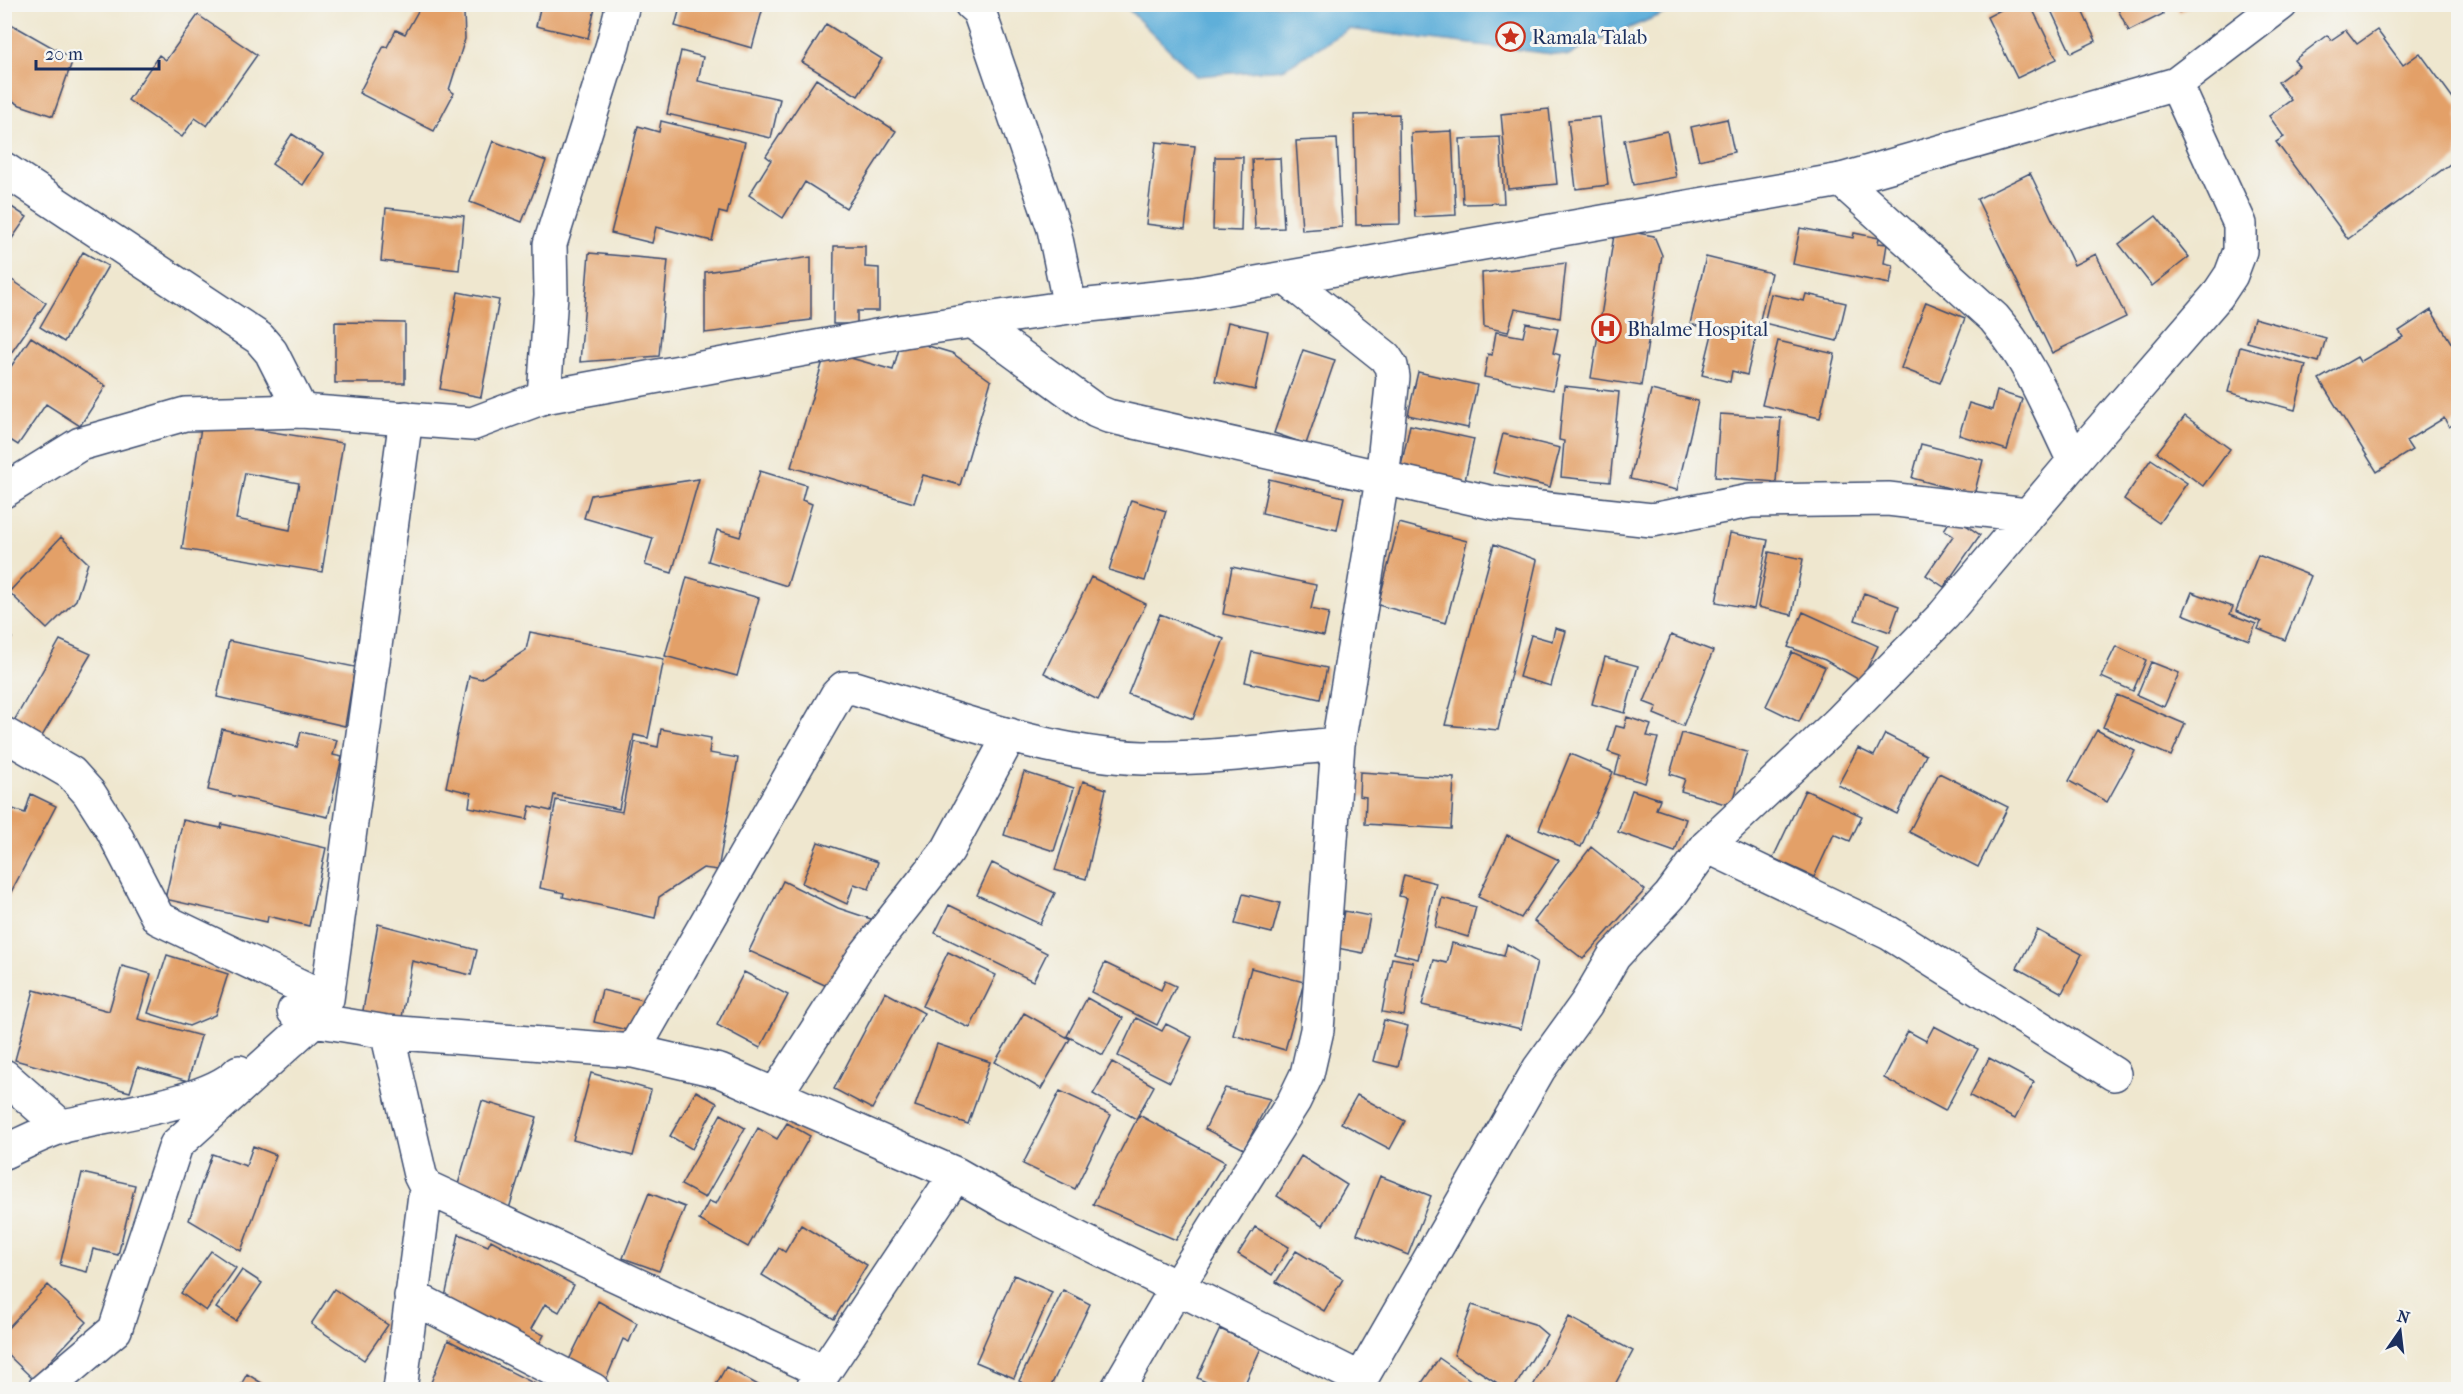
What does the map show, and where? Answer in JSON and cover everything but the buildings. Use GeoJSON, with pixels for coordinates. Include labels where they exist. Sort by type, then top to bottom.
{"type":"FeatureCollection","features":[{"type":"Feature","properties":{"kind":"street"},"geometry":{"type":"LineString","coordinates":[[544,397],[551,295],[550,244],[613,44],[622,4]]}},
{"type":"Feature","properties":{"kind":"street"},"geometry":{"type":"LineString","coordinates":[[971,4],[979,11],[1054,229],[1070,307]]}},
{"type":"Feature","properties":{"kind":"street"},"geometry":{"type":"LineString","coordinates":[[4,491],[80,444],[185,414],[301,411],[472,424],[544,397],[971,321],[1070,307],[1194,294],[1841,180],[2176,84],[2281,4]]}},
{"type":"Feature","properties":{"kind":"street"},"geometry":{"type":"LineString","coordinates":[[4,734],[71,774],[89,793],[112,829],[158,918],[312,1010],[387,1032],[633,1051],[720,1071],[956,1174],[1005,1202],[1177,1287],[1359,1384],[1539,1069],[1586,1005],[1614,956],[1670,896],[1707,846],[1839,722],[1944,615],[2027,515],[2217,296],[2231,275],[2240,251],[2240,224],[2176,84]]}},
{"type":"Feature","properties":{"kind":"street"},"geometry":{"type":"LineString","coordinates":[[4,169],[259,338],[271,352],[301,411]]}},
{"type":"Feature","properties":{"kind":"street"},"geometry":{"type":"LineString","coordinates":[[1841,180],[1995,318],[2022,355],[2074,461]]}},
{"type":"Feature","properties":{"kind":"street"},"geometry":{"type":"LineString","coordinates":[[1117,1389],[1177,1287],[1293,1101],[1307,1074],[1317,1030],[1338,744],[1382,480],[1393,377],[1392,366],[1385,357],[1286,278]]}},
{"type":"Feature","properties":{"kind":"street"},"geometry":{"type":"LineString","coordinates":[[971,321],[1096,411],[1108,416],[1382,480],[1494,503],[1652,520],[1750,501],[1867,499],[2027,515]]}},
{"type":"Feature","properties":{"kind":"street"},"geometry":{"type":"LineString","coordinates":[[44,1389],[115,1330],[176,1145],[312,1010],[406,418]]}},
{"type":"Feature","properties":{"kind":"street"},"geometry":{"type":"LineString","coordinates":[[633,1051],[837,695],[844,688],[855,688],[1010,735],[1087,752],[1141,758],[1208,756],[1338,744]]}},
{"type":"Feature","properties":{"kind":"street"},"geometry":{"type":"LineString","coordinates":[[776,1094],[863,958],[948,850],[1010,735]]}},
{"type":"Feature","properties":{"kind":"street"},"geometry":{"type":"LineString","coordinates":[[1707,846],[1889,933],[2114,1074]]}},
{"type":"Feature","properties":{"kind":"street"},"geometry":{"type":"LineString","coordinates":[[4,1152],[62,1127],[189,1098],[232,1080],[312,1010]]}},
{"type":"Feature","properties":{"kind":"street"},"geometry":{"type":"LineString","coordinates":[[387,1032],[420,1175],[426,1187],[400,1389]]}},
{"type":"Feature","properties":{"kind":"street"},"geometry":{"type":"LineString","coordinates":[[4,1076],[62,1127]]}},
{"type":"Feature","properties":{"kind":"street"},"geometry":{"type":"LineString","coordinates":[[426,1187],[818,1381],[956,1174]]}},
{"type":"Feature","properties":{"kind":"street"},"geometry":{"type":"LineString","coordinates":[[411,1296],[593,1389]]}},
{"type":"Feature","properties":{"kind":"water","name":"Ramala Talab"},"geometry":{"type":"Polygon","coordinates":[[[1124,5],[1684,5],[1586,46],[1569,56],[1349,29],[1283,69],[1196,76],[1124,5]]]}},
{"type":"Feature","properties":{"kind":"place","name":"Ramala Talab"},"geometry":{"type":"Point","coordinates":[1511,37]}},
{"type":"Feature","properties":{"kind":"place","name":"Bhalme Hospital"},"geometry":{"type":"Point","coordinates":[1606,329]}}]}
